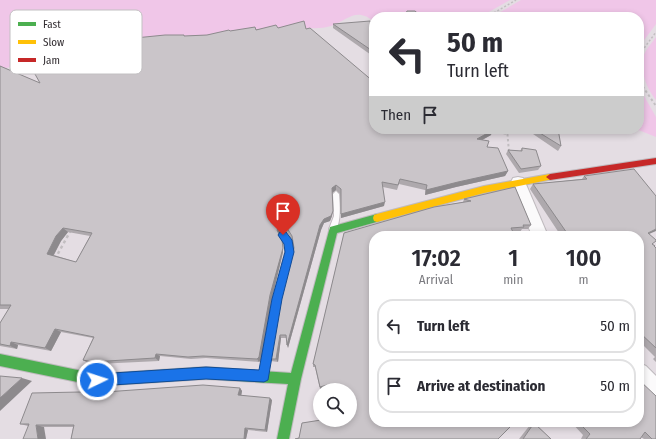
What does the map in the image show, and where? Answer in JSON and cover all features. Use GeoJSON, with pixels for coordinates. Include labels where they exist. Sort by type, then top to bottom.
{"type":"FeatureCollection","features":[{"type":"Feature","properties":{"kind":"street"},"geometry":{"type":"LineString","coordinates":[[283,439],[295,379],[333,230],[456,196],[518,182],[568,173],[656,162]]}},
{"type":"Feature","properties":{"kind":"street"},"geometry":{"type":"LineString","coordinates":[[518,182],[538,231]]}},
{"type":"Feature","properties":{"kind":"street"},"geometry":{"type":"LineString","coordinates":[[0,360],[97,380],[206,373],[295,379]]}},
{"type":"Feature","properties":{"kind":"street"},"geometry":{"type":"LineString","coordinates":[[644,378],[656,390]]}},
{"type":"Feature","properties":{"kind":"lane"},"geometry":{"type":"LineString","coordinates":[[333,230],[337,216],[336,194]]}},
{"type":"Feature","properties":{"kind":"lane"},"geometry":{"type":"LineString","coordinates":[[264,376],[277,299],[289,252],[288,243],[283,235]]}},
{"type":"Feature","properties":{"kind":"path"},"geometry":{"type":"LineString","coordinates":[[496,12],[516,0]]}},
{"type":"Feature","properties":{"kind":"path"},"geometry":{"type":"LineString","coordinates":[[644,48],[656,32]]}},
{"type":"Feature","properties":{"kind":"path"},"geometry":{"type":"LineString","coordinates":[[644,88],[656,106]]}},
{"type":"Feature","properties":{"kind":"path"},"geometry":{"type":"LineString","coordinates":[[507,134],[510,154]]}},
{"type":"Feature","properties":{"kind":"path"},"geometry":{"type":"LineString","coordinates":[[55,260],[66,241],[73,223]]}},
{"type":"Feature","properties":{"kind":"shaded area"},"geometry":{"type":"Polygon","coordinates":[[[0,0],[510,0],[489,12],[369,12],[369,18],[362,15],[352,16],[337,24],[324,28],[305,28],[142,44],[142,10],[10,10],[10,67],[0,69],[0,0]]]}},
{"type":"Feature","properties":{"kind":"shaded area"},"geometry":{"type":"Polygon","coordinates":[[[521,0],[656,0],[656,24],[644,40],[644,12],[501,12],[521,0]]]}},
{"type":"Feature","properties":{"kind":"shaded area"},"geometry":{"type":"Polygon","coordinates":[[[656,37],[656,100],[647,85],[644,76],[644,57],[648,48],[656,37]]]}},
{"type":"Feature","properties":{"kind":"shaded area"},"geometry":{"type":"Polygon","coordinates":[[[644,96],[656,117],[656,137],[644,132],[644,96]]]}},
{"type":"Feature","properties":{"kind":"building"},"geometry":{"type":"Polygon","coordinates":[[[304,21],[306,29],[310,28],[369,78],[369,134],[486,134],[477,139],[489,141],[487,147],[498,148],[508,171],[426,190],[427,185],[400,179],[398,185],[382,182],[385,202],[341,214],[341,189],[336,185],[332,188],[333,211],[331,216],[324,219],[320,225],[287,345],[286,335],[280,335],[276,359],[270,359],[282,296],[294,248],[292,236],[287,228],[283,226],[279,227],[277,230],[282,240],[283,248],[270,295],[259,357],[257,359],[203,356],[188,357],[156,354],[155,358],[92,362],[83,360],[94,337],[55,329],[45,348],[11,342],[10,346],[0,344],[0,323],[11,305],[0,305],[0,66],[10,70],[10,74],[19,74],[40,83],[35,74],[142,74],[142,37],[165,35],[207,35],[229,30],[255,27],[256,30],[276,25],[278,28],[304,21]],[[63,228],[56,236],[47,254],[76,262],[92,233],[63,228]]]}},
{"type":"Feature","properties":{"kind":"building"},"geometry":{"type":"Polygon","coordinates":[[[369,21],[369,49],[333,24],[369,21]]]}},
{"type":"Feature","properties":{"kind":"building"},"geometry":{"type":"Polygon","coordinates":[[[542,134],[559,134],[561,146],[542,134]]]}},
{"type":"Feature","properties":{"kind":"building"},"geometry":{"type":"Polygon","coordinates":[[[522,148],[536,150],[541,166],[521,169],[508,150],[522,151],[522,148]]]}},
{"type":"Feature","properties":{"kind":"building"},"geometry":{"type":"Polygon","coordinates":[[[634,169],[656,196],[656,229],[648,233],[656,240],[652,244],[656,248],[656,348],[644,337],[644,231],[566,231],[533,184],[587,179],[584,176],[634,169]]]}},
{"type":"Feature","properties":{"kind":"building"},"geometry":{"type":"Polygon","coordinates":[[[515,187],[531,225],[511,228],[512,231],[369,231],[369,427],[510,427],[498,439],[295,439],[299,438],[302,423],[313,421],[313,427],[357,427],[357,383],[319,383],[315,365],[313,364],[344,233],[434,207],[471,201],[464,199],[515,187]]]}},
{"type":"Feature","properties":{"kind":"building"},"geometry":{"type":"Polygon","coordinates":[[[0,376],[22,378],[0,398],[0,376]]]}},
{"type":"Feature","properties":{"kind":"building"},"geometry":{"type":"Polygon","coordinates":[[[203,385],[240,388],[238,395],[270,398],[265,430],[245,428],[244,439],[71,439],[74,425],[36,425],[38,439],[23,439],[29,424],[20,424],[32,393],[91,393],[203,385]]]}},
{"type":"Feature","properties":{"kind":"building"},"geometry":{"type":"Polygon","coordinates":[[[644,385],[656,396],[656,439],[652,439],[645,432],[640,439],[586,439],[590,434],[583,427],[644,427],[644,385]]]}},
{"type":"Feature","properties":{"kind":"building"},"geometry":{"type":"Polygon","coordinates":[[[531,427],[538,427],[551,439],[523,439],[531,427]]]}},
{"type":"Feature","properties":{"kind":"traffic: fast"},"geometry":{"type":"LineString","coordinates":[[283,439],[295,379],[333,230],[377,218]]}},
{"type":"Feature","properties":{"kind":"traffic: fast"},"geometry":{"type":"LineString","coordinates":[[0,360],[97,380],[206,373],[295,379]]}},
{"type":"Feature","properties":{"kind":"traffic: slow"},"geometry":{"type":"LineString","coordinates":[[377,218],[441,200],[550,177]]}},
{"type":"Feature","properties":{"kind":"traffic: jam"},"geometry":{"type":"LineString","coordinates":[[550,177],[656,161]]}},
{"type":"Feature","properties":{"kind":"route"},"geometry":{"type":"LineString","coordinates":[[97,380],[206,373],[264,376],[277,299],[289,252],[288,243],[283,235]]}}]}
